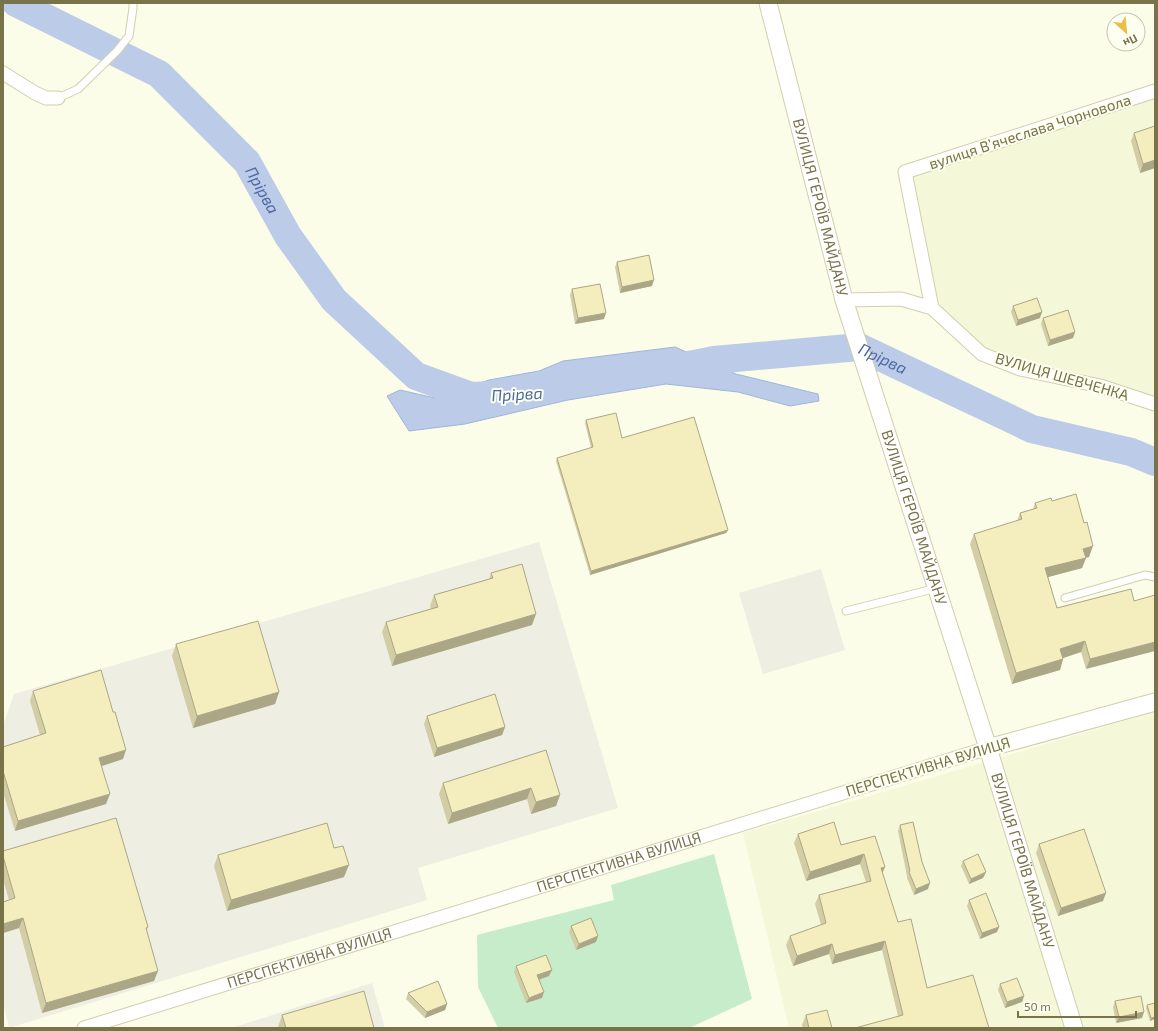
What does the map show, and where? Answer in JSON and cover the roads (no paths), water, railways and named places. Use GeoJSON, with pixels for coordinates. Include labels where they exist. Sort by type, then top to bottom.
{"type":"FeatureCollection","features":[{"type":"Feature","properties":{"kind":"street","name":"ВУЛИЦЯ ГЕРОЇВ МАЙДАНУ"},"geometry":{"type":"LineString","coordinates":[[768,3],[844,300],[988,748],[1074,1028]]}},
{"type":"Feature","properties":{"kind":"street"},"geometry":{"type":"LineString","coordinates":[[3,72],[35,93],[46,98],[58,98]]}},
{"type":"Feature","properties":{"kind":"street","name":"вулиця Вʼячеслава Чорновола"},"geometry":{"type":"LineString","coordinates":[[932,308],[905,172],[1155,91]]}},
{"type":"Feature","properties":{"kind":"street","name":"ВУЛИЦЯ ШЕВЧЕНКА"},"geometry":{"type":"LineString","coordinates":[[844,300],[901,299],[932,308],[982,354],[1020,368],[1100,386],[1155,404]]}},
{"type":"Feature","properties":{"kind":"street","name":"ПЕРСПЕКТИВНА ВУЛИЦЯ"},"geometry":{"type":"LineString","coordinates":[[84,1028],[988,748],[1155,702]]}},
{"type":"Feature","properties":{"kind":"lane"},"geometry":{"type":"LineString","coordinates":[[58,98],[78,89],[117,51],[129,36],[133,3]]}},
{"type":"Feature","properties":{"kind":"lane"},"geometry":{"type":"LineString","coordinates":[[1065,598],[1145,575],[1155,577]]}},
{"type":"Feature","properties":{"kind":"lane"},"geometry":{"type":"LineString","coordinates":[[846,611],[937,588]]}},
{"type":"Feature","properties":{"kind":"water"},"geometry":{"type":"Polygon","coordinates":[[[675,347],[736,374],[818,394],[819,401],[790,406],[738,392],[666,384],[568,400],[465,424],[409,431],[387,396],[400,390],[435,398],[489,380],[539,371],[563,361],[675,347]]]}},
{"type":"Feature","properties":{"kind":"waterway","name":"Прірва"},"geometry":{"type":"LineString","coordinates":[[16,3],[159,74],[247,162],[288,236],[334,300],[416,376],[471,396],[492,395]]}},
{"type":"Feature","properties":{"kind":"waterway","name":"Прірва"},"geometry":{"type":"LineString","coordinates":[[669,369],[714,360],[859,347],[1032,429],[1131,452],[1155,462]]}}]}
